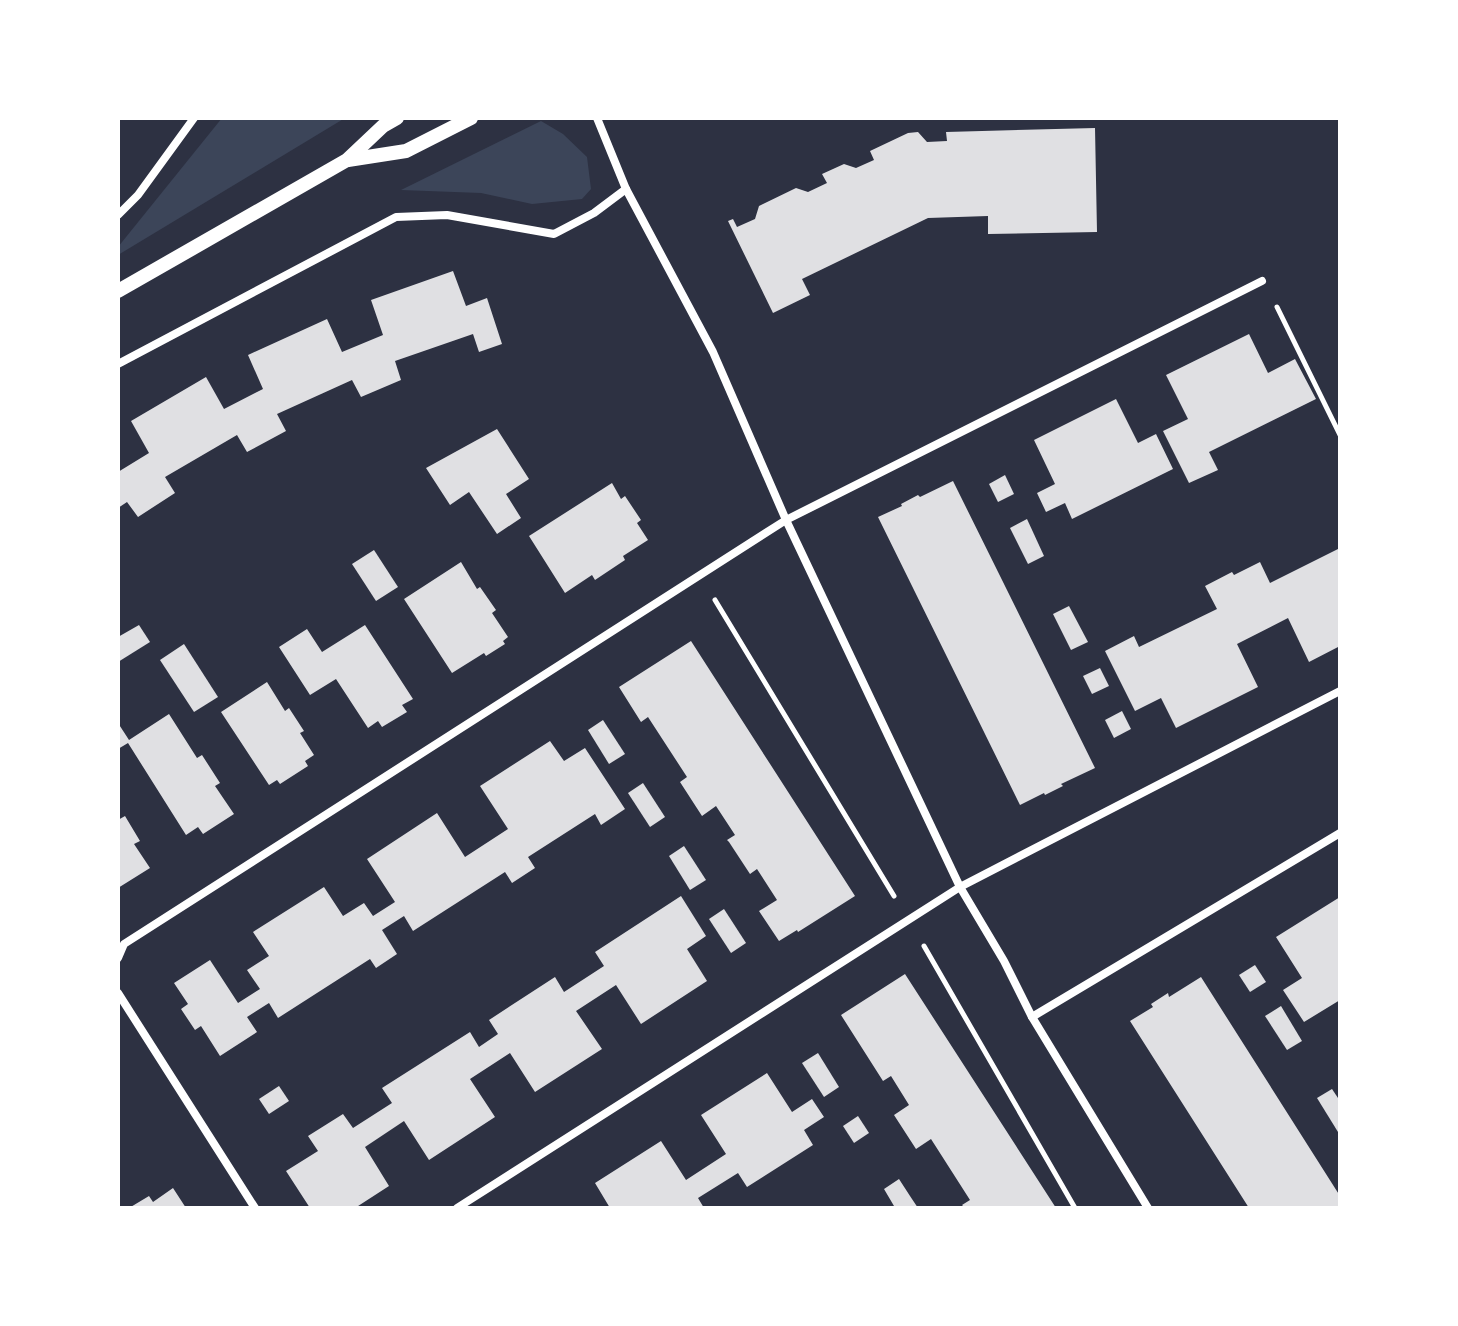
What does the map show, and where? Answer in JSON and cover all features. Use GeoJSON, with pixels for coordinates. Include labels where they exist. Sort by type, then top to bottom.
{"type":"FeatureCollection","features":[{"type":"Feature","properties":{"kind":"street"},"geometry":{"type":"LineString","coordinates":[[118,215],[138,195],[194,118]]}},
{"type":"Feature","properties":{"kind":"street"},"geometry":{"type":"LineString","coordinates":[[118,291],[347,160],[383,126],[397,118]]}},
{"type":"Feature","properties":{"kind":"street"},"geometry":{"type":"LineString","coordinates":[[347,160],[406,151],[471,118]]}},
{"type":"Feature","properties":{"kind":"street"},"geometry":{"type":"LineString","coordinates":[[597,118],[626,189],[713,352],[786,520],[960,887],[1004,961],[1032,1017],[1148,1208]]}},
{"type":"Feature","properties":{"kind":"street"},"geometry":{"type":"LineString","coordinates":[[118,364],[396,217],[447,215],[554,234],[594,213],[626,189]]}},
{"type":"Feature","properties":{"kind":"street"},"geometry":{"type":"LineString","coordinates":[[118,958],[124,944],[786,520],[1262,281]]}},
{"type":"Feature","properties":{"kind":"street"},"geometry":{"type":"LineString","coordinates":[[457,1208],[960,887],[1340,691]]}},
{"type":"Feature","properties":{"kind":"street"},"geometry":{"type":"LineString","coordinates":[[1032,1017],[1340,833]]}},
{"type":"Feature","properties":{"kind":"street"},"geometry":{"type":"LineString","coordinates":[[118,993],[255,1208]]}},
{"type":"Feature","properties":{"kind":"path"},"geometry":{"type":"LineString","coordinates":[[1262,281],[1340,435]]}},
{"type":"Feature","properties":{"kind":"path"},"geometry":{"type":"LineString","coordinates":[[701,575],[909,920],[1075,1208]]}},
{"type":"Feature","properties":{"kind":"shaded area"},"geometry":{"type":"Polygon","coordinates":[[[222,118],[345,118],[118,255],[118,247],[222,118]]]}},
{"type":"Feature","properties":{"kind":"shaded area"},"geometry":{"type":"Polygon","coordinates":[[[541,121],[563,134],[587,157],[591,189],[582,199],[532,204],[481,193],[401,190],[541,121]]]}},
{"type":"Feature","properties":{"kind":"building"},"geometry":{"type":"Polygon","coordinates":[[[1095,128],[1097,232],[988,234],[988,216],[928,218],[802,279],[810,295],[773,313],[728,221],[733,219],[737,227],[755,219],[759,206],[796,188],[808,192],[827,183],[822,174],[844,164],[856,168],[874,160],[870,151],[908,133],[918,132],[927,142],[947,141],[946,132],[1095,128]]]}},
{"type":"Feature","properties":{"kind":"building"},"geometry":{"type":"Polygon","coordinates":[[[453,271],[466,306],[487,298],[502,344],[479,352],[473,334],[395,361],[401,380],[361,397],[352,380],[277,414],[286,431],[247,452],[237,435],[165,477],[175,493],[138,517],[127,502],[118,508],[118,472],[149,453],[131,421],[206,377],[224,409],[263,389],[248,355],[327,319],[342,352],[383,335],[371,300],[453,271]]]}},
{"type":"Feature","properties":{"kind":"building"},"geometry":{"type":"Polygon","coordinates":[[[1249,334],[1268,373],[1295,359],[1316,399],[1209,452],[1218,470],[1189,483],[1163,431],[1188,419],[1166,375],[1249,334]]]}},
{"type":"Feature","properties":{"kind":"building"},"geometry":{"type":"Polygon","coordinates":[[[1116,399],[1138,443],[1156,434],[1173,469],[1072,519],[1065,503],[1046,512],[1037,493],[1055,484],[1034,440],[1116,399]]]}},
{"type":"Feature","properties":{"kind":"building"},"geometry":{"type":"Polygon","coordinates":[[[497,429],[529,479],[506,494],[521,518],[497,534],[469,492],[450,505],[426,468],[497,429]]]}},
{"type":"Feature","properties":{"kind":"building"},"geometry":{"type":"Polygon","coordinates":[[[1005,475],[1014,494],[998,502],[989,484],[1005,475]]]}},
{"type":"Feature","properties":{"kind":"building"},"geometry":{"type":"Polygon","coordinates":[[[953,481],[1095,768],[1020,805],[878,517],[918,495],[920,497],[953,481]]]}},
{"type":"Feature","properties":{"kind":"building"},"geometry":{"type":"Polygon","coordinates":[[[612,483],[621,499],[625,496],[641,520],[637,523],[648,540],[595,580],[592,575],[565,593],[529,536],[612,483]]]}},
{"type":"Feature","properties":{"kind":"building"},"geometry":{"type":"Polygon","coordinates":[[[1027,519],[1044,556],[1028,564],[1010,528],[1027,519]]]}},
{"type":"Feature","properties":{"kind":"building"},"geometry":{"type":"Polygon","coordinates":[[[1340,548],[1340,646],[1309,662],[1288,618],[1237,644],[1258,687],[1176,728],[1161,698],[1135,711],[1105,651],[1134,636],[1139,647],[1217,609],[1205,586],[1232,572],[1234,575],[1260,562],[1270,583],[1340,548]]]}},
{"type":"Feature","properties":{"kind":"building"},"geometry":{"type":"Polygon","coordinates":[[[374,550],[398,587],[376,601],[352,564],[374,550]]]}},
{"type":"Feature","properties":{"kind":"building"},"geometry":{"type":"Polygon","coordinates":[[[461,562],[477,589],[480,587],[496,610],[492,613],[508,637],[503,641],[505,644],[452,673],[404,599],[461,562]]]}},
{"type":"Feature","properties":{"kind":"building"},"geometry":{"type":"Polygon","coordinates":[[[1069,606],[1088,642],[1071,650],[1053,614],[1069,606]]]}},
{"type":"Feature","properties":{"kind":"building"},"geometry":{"type":"Polygon","coordinates":[[[139,625],[150,642],[118,662],[118,637],[139,625]]]}},
{"type":"Feature","properties":{"kind":"building"},"geometry":{"type":"Polygon","coordinates":[[[365,625],[413,699],[402,705],[407,712],[382,727],[378,721],[368,728],[336,679],[310,695],[279,647],[307,629],[322,652],[365,625]]]}},
{"type":"Feature","properties":{"kind":"building"},"geometry":{"type":"Polygon","coordinates":[[[691,641],[855,896],[779,941],[759,911],[777,900],[757,869],[750,874],[727,840],[735,835],[716,806],[702,816],[680,782],[687,777],[648,717],[641,722],[619,687],[691,641]]]}},
{"type":"Feature","properties":{"kind":"building"},"geometry":{"type":"Polygon","coordinates":[[[184,644],[218,697],[194,712],[160,660],[184,644]]]}},
{"type":"Feature","properties":{"kind":"building"},"geometry":{"type":"Polygon","coordinates":[[[1100,668],[1109,686],[1092,694],[1083,676],[1100,668]]]}},
{"type":"Feature","properties":{"kind":"building"},"geometry":{"type":"Polygon","coordinates":[[[267,682],[285,711],[289,708],[304,731],[300,733],[314,755],[305,761],[308,766],[280,784],[277,780],[269,785],[221,712],[267,682]]]}},
{"type":"Feature","properties":{"kind":"building"},"geometry":{"type":"Polygon","coordinates":[[[1122,711],[1131,729],[1114,738],[1105,720],[1122,711]]]}},
{"type":"Feature","properties":{"kind":"building"},"geometry":{"type":"Polygon","coordinates":[[[169,714],[197,758],[202,755],[220,783],[215,786],[234,814],[203,834],[198,827],[186,835],[128,743],[118,749],[118,723],[129,740],[169,714]]]}},
{"type":"Feature","properties":{"kind":"building"},"geometry":{"type":"Polygon","coordinates":[[[603,720],[625,754],[609,764],[588,730],[603,720]]]}},
{"type":"Feature","properties":{"kind":"building"},"geometry":{"type":"Polygon","coordinates":[[[550,741],[564,761],[585,748],[625,809],[601,825],[595,814],[528,857],[535,868],[512,883],[505,872],[413,931],[404,916],[382,930],[397,954],[376,968],[370,959],[278,1018],[269,1003],[247,1017],[257,1032],[220,1056],[201,1026],[195,1030],[181,1009],[188,1004],[174,983],[210,960],[238,1003],[260,989],[247,970],[269,956],[253,932],[324,887],[343,916],[364,903],[373,916],[395,902],[367,859],[437,813],[465,857],[508,829],[480,786],[550,741]]]}},
{"type":"Feature","properties":{"kind":"building"},"geometry":{"type":"Polygon","coordinates":[[[643,783],[665,817],[650,827],[628,793],[643,783]]]}},
{"type":"Feature","properties":{"kind":"building"},"geometry":{"type":"Polygon","coordinates":[[[125,816],[140,841],[134,844],[150,868],[118,888],[118,820],[125,816]]]}},
{"type":"Feature","properties":{"kind":"building"},"geometry":{"type":"Polygon","coordinates":[[[684,846],[706,880],[690,890],[669,856],[684,846]]]}},
{"type":"Feature","properties":{"kind":"building"},"geometry":{"type":"Polygon","coordinates":[[[681,896],[706,936],[687,949],[707,981],[641,1024],[616,985],[576,1011],[602,1049],[535,1092],[510,1053],[470,1079],[495,1117],[429,1160],[404,1121],[365,1147],[389,1186],[355,1208],[310,1208],[286,1171],[318,1151],[308,1136],[343,1114],[353,1128],[392,1103],[382,1088],[470,1032],[479,1047],[498,1034],[489,1020],[555,977],[564,992],[604,966],[595,952],[681,896]]]}},
{"type":"Feature","properties":{"kind":"building"},"geometry":{"type":"Polygon","coordinates":[[[1340,897],[1340,1000],[1304,1022],[1283,990],[1302,978],[1276,937],[1340,897]]]}},
{"type":"Feature","properties":{"kind":"building"},"geometry":{"type":"Polygon","coordinates":[[[724,909],[746,943],[731,953],[709,919],[724,909]]]}},
{"type":"Feature","properties":{"kind":"building"},"geometry":{"type":"Polygon","coordinates":[[[1255,965],[1266,982],[1250,992],[1239,975],[1255,965]]]}},
{"type":"Feature","properties":{"kind":"building"},"geometry":{"type":"Polygon","coordinates":[[[905,974],[1056,1208],[965,1208],[962,1205],[970,1200],[931,1139],[916,1149],[894,1115],[909,1105],[891,1076],[883,1081],[841,1015],[905,974]]]}},
{"type":"Feature","properties":{"kind":"building"},"geometry":{"type":"Polygon","coordinates":[[[1201,977],[1340,1196],[1340,1208],[1249,1208],[1130,1021],[1168,993],[1169,997],[1201,977]]]}},
{"type":"Feature","properties":{"kind":"building"},"geometry":{"type":"Polygon","coordinates":[[[1281,1006],[1302,1041],[1287,1050],[1265,1016],[1281,1006]]]}},
{"type":"Feature","properties":{"kind":"building"},"geometry":{"type":"Polygon","coordinates":[[[818,1053],[839,1087],[824,1097],[802,1063],[818,1053]]]}},
{"type":"Feature","properties":{"kind":"building"},"geometry":{"type":"Polygon","coordinates":[[[767,1073],[792,1112],[812,1099],[824,1117],[804,1130],[813,1145],[747,1187],[738,1173],[698,1198],[704,1208],[610,1208],[595,1183],[661,1141],[686,1180],[726,1154],[701,1115],[767,1073]]]}},
{"type":"Feature","properties":{"kind":"building"},"geometry":{"type":"Polygon","coordinates":[[[279,1086],[289,1101],[269,1114],[259,1099],[279,1086]]]}},
{"type":"Feature","properties":{"kind":"building"},"geometry":{"type":"Polygon","coordinates":[[[1332,1089],[1340,1101],[1338,1132],[1317,1098],[1332,1089]]]}},
{"type":"Feature","properties":{"kind":"building"},"geometry":{"type":"Polygon","coordinates":[[[858,1116],[869,1133],[854,1143],[843,1126],[858,1116]]]}},
{"type":"Feature","properties":{"kind":"building"},"geometry":{"type":"Polygon","coordinates":[[[899,1179],[918,1208],[895,1208],[884,1189],[899,1179]]]}},
{"type":"Feature","properties":{"kind":"building"},"geometry":{"type":"Polygon","coordinates":[[[173,1188],[186,1208],[129,1208],[149,1196],[153,1202],[173,1188]]]}}]}
